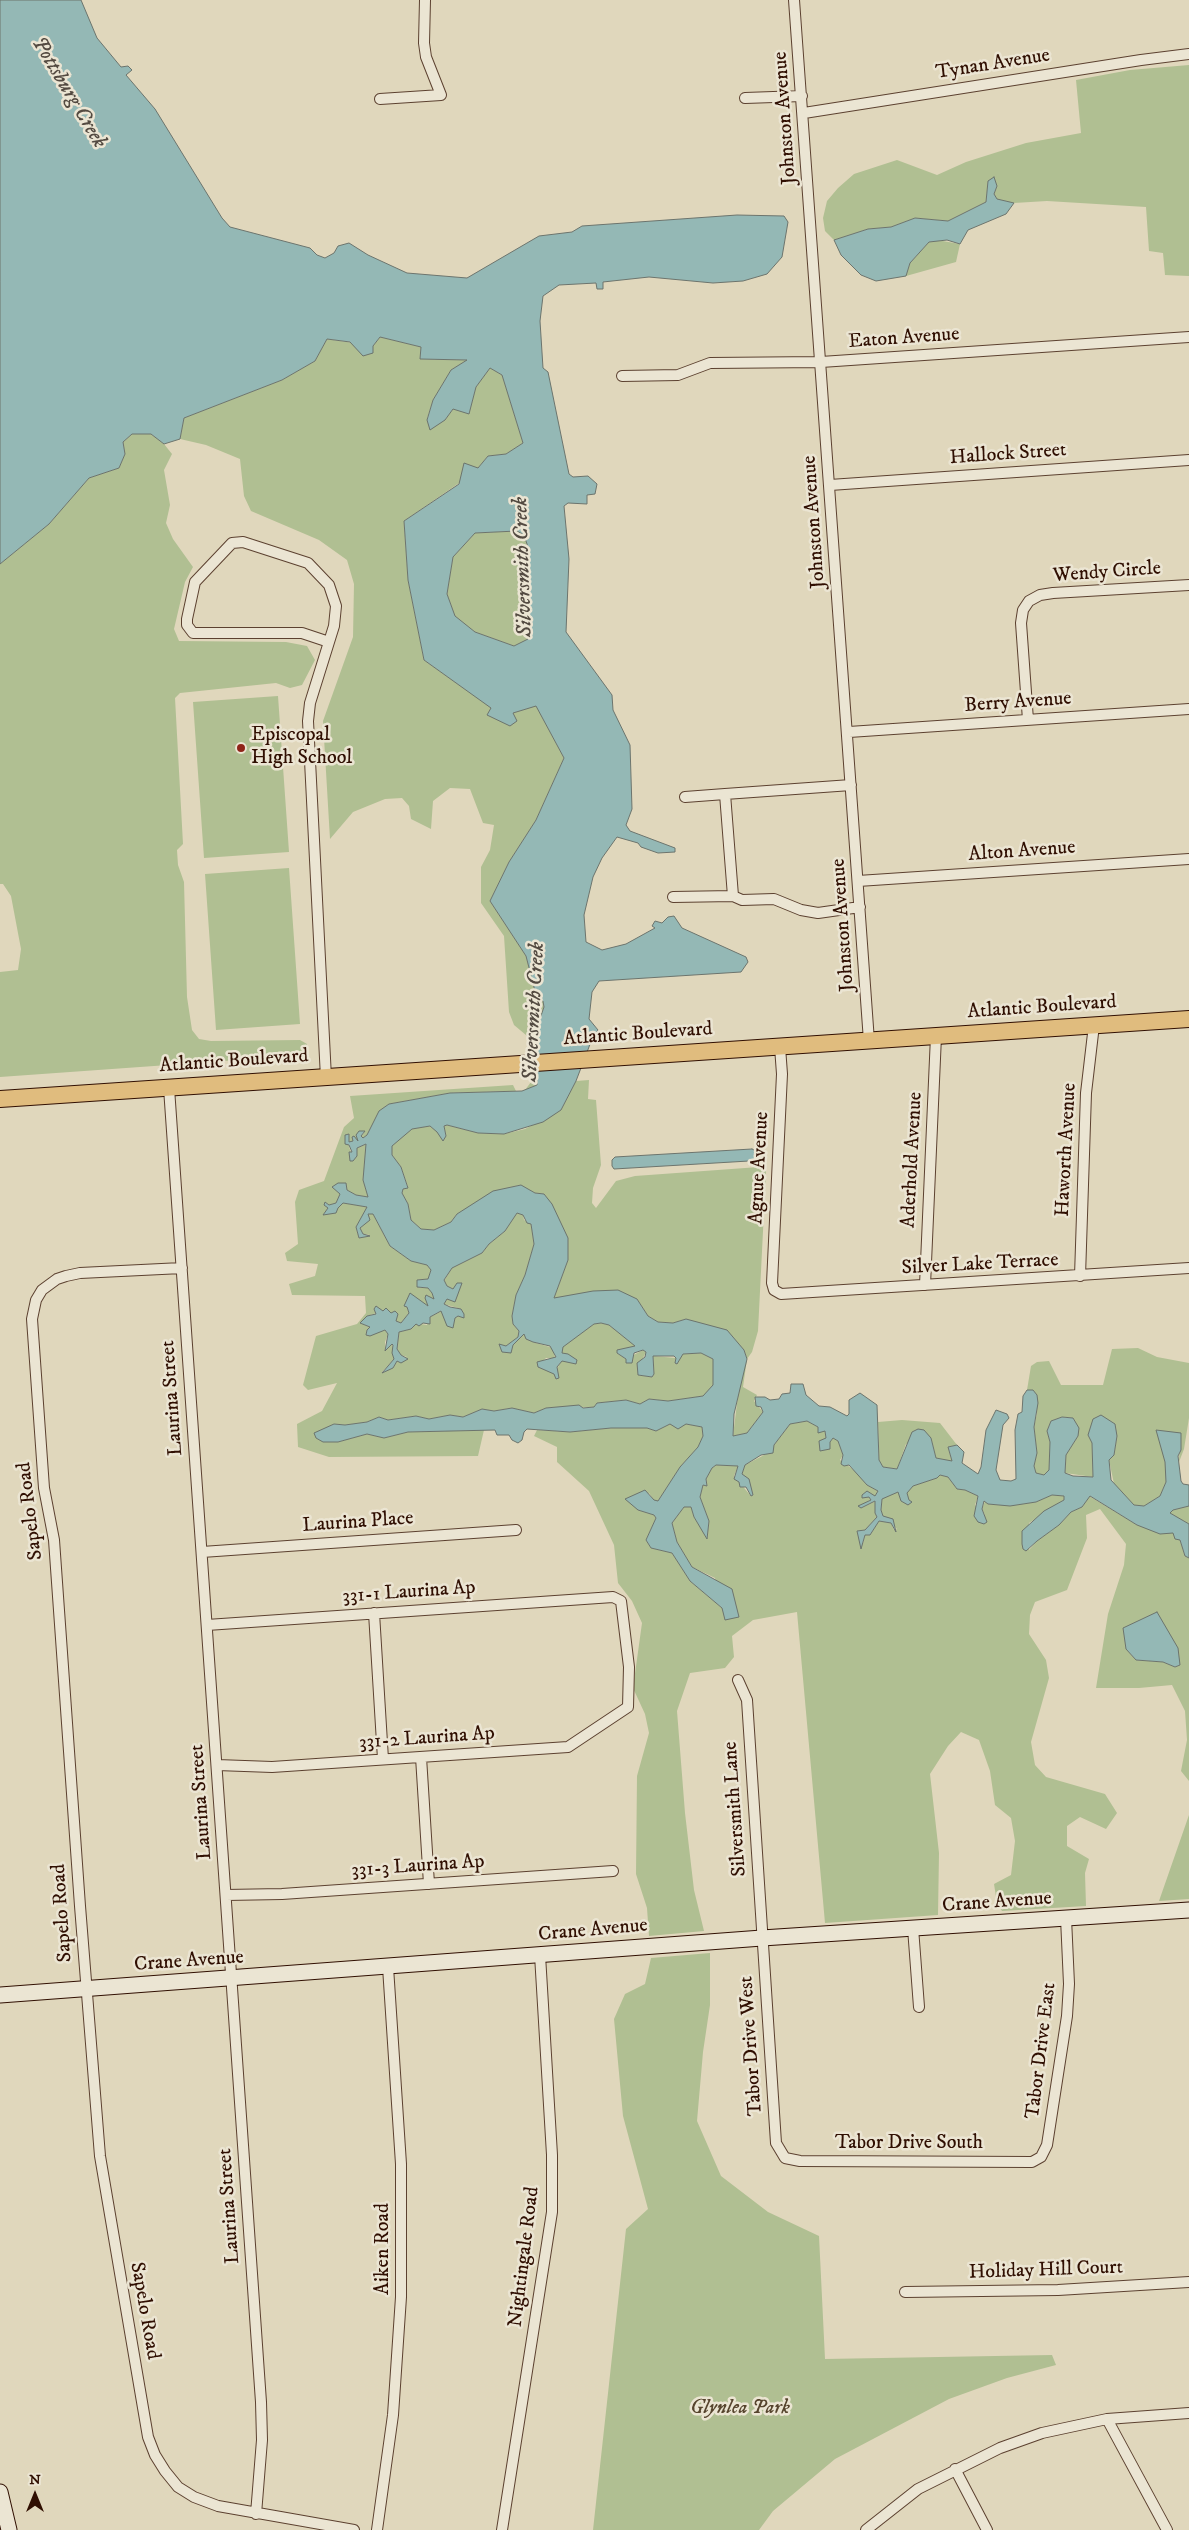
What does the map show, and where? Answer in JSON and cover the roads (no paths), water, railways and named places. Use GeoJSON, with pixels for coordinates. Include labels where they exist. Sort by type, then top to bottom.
{"type":"FeatureCollection","features":[{"type":"Feature","properties":{"kind":"main road","name":"Atlantic Boulevard"},"geometry":{"type":"LineString","coordinates":[[0,1099],[1189,1019]]}},
{"type":"Feature","properties":{"kind":"street"},"geometry":{"type":"LineString","coordinates":[[380,100],[441,95],[426,57],[424,43],[425,0]]}},
{"type":"Feature","properties":{"kind":"street","name":"Johnston Avenue"},"geometry":{"type":"LineString","coordinates":[[794,0],[804,113],[849,732],[869,1041]]}},
{"type":"Feature","properties":{"kind":"street","name":"Tynan Avenue"},"geometry":{"type":"LineString","coordinates":[[804,113],[1189,54]]}},
{"type":"Feature","properties":{"kind":"street"},"geometry":{"type":"LineString","coordinates":[[745,98],[802,96]]}},
{"type":"Feature","properties":{"kind":"street","name":"Eaton Avenue"},"geometry":{"type":"LineString","coordinates":[[622,376],[678,375],[710,363],[821,362],[1189,337]]}},
{"type":"Feature","properties":{"kind":"street","name":"Hallock Street"},"geometry":{"type":"LineString","coordinates":[[830,484],[1189,460]]}},
{"type":"Feature","properties":{"kind":"street"},"geometry":{"type":"LineString","coordinates":[[326,1078],[308,721],[310,703],[329,642],[336,606],[330,585],[308,564],[243,542],[232,543],[203,571],[195,582],[187,619],[187,625],[194,633],[302,633],[329,642]]}},
{"type":"Feature","properties":{"kind":"street","name":"Wendy Circle"},"geometry":{"type":"LineString","coordinates":[[1028,720],[1020,623],[1023,610],[1029,601],[1040,595],[1053,593],[1189,585]]}},
{"type":"Feature","properties":{"kind":"street","name":"Berry Avenue"},"geometry":{"type":"LineString","coordinates":[[849,732],[1189,709]]}},
{"type":"Feature","properties":{"kind":"street"},"geometry":{"type":"LineString","coordinates":[[685,797],[851,785]]}},
{"type":"Feature","properties":{"kind":"street"},"geometry":{"type":"LineString","coordinates":[[725,794],[732,896]]}},
{"type":"Feature","properties":{"kind":"street","name":"Alton Avenue"},"geometry":{"type":"LineString","coordinates":[[858,881],[1189,859]]}},
{"type":"Feature","properties":{"kind":"street"},"geometry":{"type":"LineString","coordinates":[[673,897],[732,896],[742,900],[774,899],[801,910],[818,913],[860,907]]}},
{"type":"Feature","properties":{"kind":"street","name":"Haworth Avenue"},"geometry":{"type":"LineString","coordinates":[[1080,1276],[1086,1093],[1094,1025]]}},
{"type":"Feature","properties":{"kind":"street","name":"Aderhold Avenue"},"geometry":{"type":"LineString","coordinates":[[925,1285],[936,1036]]}},
{"type":"Feature","properties":{"kind":"street","name":"Agnue Avenue"},"geometry":{"type":"LineString","coordinates":[[774,1290],[772,1283],[782,1074],[780,1047]]}},
{"type":"Feature","properties":{"kind":"street","name":"Laurina Street"},"geometry":{"type":"LineString","coordinates":[[169,1088],[218,1765],[261,2402],[262,2440],[256,2514]]}},
{"type":"Feature","properties":{"kind":"street","name":"Sapelo Road"},"geometry":{"type":"LineString","coordinates":[[182,1268],[80,1273],[66,1276],[49,1284],[42,1290],[33,1308],[32,1329],[44,1488],[54,1540],[100,2156],[148,2437],[155,2456],[178,2487],[194,2498],[218,2506],[256,2514],[354,2530]]}},
{"type":"Feature","properties":{"kind":"street","name":"Silver Lake Terrace"},"geometry":{"type":"LineString","coordinates":[[774,1290],[781,1294],[1189,1268]]}},
{"type":"Feature","properties":{"kind":"street","name":"Laurina Place"},"geometry":{"type":"LineString","coordinates":[[202,1552],[516,1530]]}},
{"type":"Feature","properties":{"kind":"street","name":"331-1 Laurina Ap"},"geometry":{"type":"LineString","coordinates":[[207,1625],[613,1597],[621,1601],[629,1667],[628,1707]]}},
{"type":"Feature","properties":{"kind":"street"},"geometry":{"type":"LineString","coordinates":[[374,1613],[384,1759]]}},
{"type":"Feature","properties":{"kind":"street","name":"Silversmith Lane"},"geometry":{"type":"LineString","coordinates":[[738,1680],[747,1700],[762,1938]]}},
{"type":"Feature","properties":{"kind":"street","name":"331-2 Laurina Ap"},"geometry":{"type":"LineString","coordinates":[[218,1765],[272,1767],[568,1747],[628,1707]]}},
{"type":"Feature","properties":{"kind":"street"},"geometry":{"type":"LineString","coordinates":[[421,1757],[429,1884]]}},
{"type":"Feature","properties":{"kind":"street","name":"331-3 Laurina Ap"},"geometry":{"type":"LineString","coordinates":[[226,1895],[282,1894],[613,1871]]}},
{"type":"Feature","properties":{"kind":"street","name":"Crane Avenue"},"geometry":{"type":"LineString","coordinates":[[0,1995],[87,1990],[762,1938],[1189,1910]]}},
{"type":"Feature","properties":{"kind":"street","name":"Tabor Drive East"},"geometry":{"type":"LineString","coordinates":[[1041,2157],[1047,2145],[1067,2016],[1069,1984],[1066,1918]]}},
{"type":"Feature","properties":{"kind":"street"},"geometry":{"type":"LineString","coordinates":[[913,1928],[919,2007]]}},
{"type":"Feature","properties":{"kind":"street","name":"Tabor Drive West"},"geometry":{"type":"LineString","coordinates":[[762,1938],[776,2143],[779,2151]]}},
{"type":"Feature","properties":{"kind":"street","name":"Nightingale Road"},"geometry":{"type":"LineString","coordinates":[[502,2530],[552,2212],[552,2155],[540,1955]]}},
{"type":"Feature","properties":{"kind":"street","name":"Aiken Road"},"geometry":{"type":"LineString","coordinates":[[377,2530],[393,2415],[402,2289],[401,2164],[388,1967]]}},
{"type":"Feature","properties":{"kind":"street","name":"Tabor Drive South"},"geometry":{"type":"LineString","coordinates":[[779,2151],[785,2158],[800,2161],[1032,2162],[1041,2157]]}},
{"type":"Feature","properties":{"kind":"street","name":"Holiday Hill Court"},"geometry":{"type":"LineString","coordinates":[[905,2292],[1058,2290],[1189,2282]]}},
{"type":"Feature","properties":{"kind":"street"},"geometry":{"type":"LineString","coordinates":[[866,2530],[918,2489],[1000,2448],[1042,2433],[1107,2419],[1189,2413]]}},
{"type":"Feature","properties":{"kind":"street"},"geometry":{"type":"LineString","coordinates":[[1107,2419],[1167,2530]]}},
{"type":"Feature","properties":{"kind":"street"},"geometry":{"type":"LineString","coordinates":[[955,2470],[987,2530]]}},
{"type":"Feature","properties":{"kind":"street"},"geometry":{"type":"LineString","coordinates":[[0,2492],[7,2529]]}},
{"type":"Feature","properties":{"kind":"water","name":"Pottsburg Creek"},"geometry":{"type":"Polygon","coordinates":[[[0,0],[81,0],[97,38],[121,67],[128,66],[132,70],[126,75],[155,109],[222,218],[230,227],[310,248],[317,255],[325,258],[334,253],[338,246],[349,243],[368,255],[407,273],[467,278],[539,236],[572,232],[582,226],[737,215],[784,216],[788,222],[782,257],[767,274],[743,281],[713,283],[649,277],[603,282],[603,289],[597,289],[596,283],[559,285],[543,296],[540,321],[543,368],[548,372],[569,474],[573,477],[588,476],[597,484],[595,494],[587,495],[587,504],[568,503],[564,506],[569,559],[566,632],[612,695],[613,710],[630,745],[632,809],[626,825],[630,831],[675,848],[675,852],[658,853],[641,847],[638,843],[617,837],[602,858],[593,877],[584,915],[586,942],[602,950],[626,944],[655,928],[652,926],[655,921],[662,923],[668,917],[674,916],[682,928],[746,957],[748,962],[741,972],[599,981],[592,992],[589,1019],[598,1030],[592,1039],[576,1081],[561,1110],[543,1122],[504,1134],[478,1133],[447,1125],[444,1126],[446,1136],[443,1141],[430,1126],[412,1129],[392,1146],[392,1155],[401,1167],[408,1188],[403,1189],[402,1193],[408,1204],[411,1220],[421,1229],[434,1230],[451,1222],[457,1214],[493,1191],[521,1185],[535,1193],[544,1194],[552,1204],[568,1238],[568,1260],[554,1298],[593,1291],[618,1290],[637,1299],[648,1316],[658,1322],[673,1323],[686,1319],[727,1330],[744,1350],[747,1359],[734,1414],[733,1436],[747,1433],[763,1412],[761,1407],[756,1406],[755,1397],[765,1397],[770,1400],[779,1399],[782,1394],[790,1393],[791,1384],[803,1384],[806,1395],[819,1406],[830,1407],[847,1416],[849,1414],[849,1400],[860,1393],[877,1405],[879,1460],[883,1467],[897,1469],[912,1432],[918,1429],[924,1430],[931,1438],[936,1458],[952,1461],[948,1447],[957,1445],[964,1452],[962,1463],[978,1474],[981,1467],[986,1430],[996,1410],[1007,1414],[1009,1418],[1003,1425],[996,1470],[1000,1480],[1011,1481],[1016,1479],[1015,1430],[1018,1414],[1022,1412],[1023,1396],[1027,1390],[1033,1390],[1037,1395],[1038,1403],[1034,1427],[1037,1453],[1034,1466],[1036,1473],[1044,1475],[1049,1470],[1050,1442],[1047,1431],[1051,1421],[1062,1417],[1073,1418],[1079,1428],[1078,1436],[1066,1455],[1065,1473],[1073,1476],[1093,1477],[1092,1443],[1088,1435],[1093,1419],[1101,1415],[1115,1424],[1117,1436],[1114,1455],[1109,1460],[1111,1480],[1134,1505],[1144,1506],[1160,1496],[1166,1482],[1165,1462],[1156,1430],[1181,1433],[1181,1450],[1178,1456],[1181,1481],[1183,1484],[1189,1485],[1189,1506],[1173,1510],[1170,1513],[1189,1524],[1189,1558],[1185,1556],[1180,1540],[1175,1539],[1173,1533],[1160,1534],[1137,1525],[1090,1496],[1082,1507],[1071,1512],[1059,1525],[1026,1551],[1023,1549],[1022,1544],[1022,1531],[1044,1511],[1064,1500],[1064,1496],[1052,1495],[1036,1502],[1010,1506],[988,1504],[984,1501],[982,1509],[987,1522],[984,1524],[978,1522],[974,1516],[978,1496],[965,1490],[957,1489],[948,1477],[940,1475],[937,1478],[913,1486],[907,1493],[909,1500],[912,1502],[908,1505],[901,1501],[898,1492],[882,1499],[881,1510],[883,1516],[893,1519],[896,1532],[891,1523],[879,1521],[870,1535],[865,1535],[861,1549],[857,1531],[865,1530],[877,1517],[875,1501],[861,1508],[858,1506],[871,1500],[869,1497],[862,1498],[862,1495],[867,1491],[875,1496],[878,1491],[867,1485],[849,1465],[844,1466],[841,1464],[843,1455],[838,1441],[833,1438],[830,1442],[830,1449],[820,1451],[819,1441],[826,1438],[825,1431],[818,1433],[818,1427],[807,1421],[790,1424],[774,1445],[773,1453],[761,1455],[745,1465],[742,1474],[749,1479],[753,1495],[751,1496],[746,1487],[740,1487],[739,1482],[734,1479],[738,1466],[716,1465],[712,1468],[706,1479],[707,1486],[703,1485],[700,1497],[709,1521],[707,1539],[694,1517],[691,1507],[684,1507],[672,1523],[677,1542],[692,1567],[732,1589],[739,1617],[725,1620],[722,1608],[690,1581],[672,1553],[651,1548],[646,1540],[656,1518],[654,1515],[638,1510],[625,1499],[645,1490],[654,1500],[658,1501],[680,1467],[698,1447],[703,1436],[702,1427],[686,1424],[678,1429],[670,1424],[656,1431],[647,1428],[611,1428],[570,1432],[527,1429],[522,1440],[518,1443],[512,1440],[509,1435],[497,1435],[495,1430],[408,1432],[384,1438],[367,1434],[338,1442],[323,1442],[316,1438],[314,1433],[334,1424],[345,1425],[367,1422],[379,1417],[388,1420],[416,1416],[429,1419],[450,1415],[463,1417],[482,1409],[494,1411],[512,1408],[534,1413],[546,1408],[579,1405],[583,1408],[594,1407],[597,1403],[626,1400],[640,1404],[649,1399],[668,1401],[703,1396],[713,1385],[713,1359],[701,1353],[683,1354],[677,1364],[675,1363],[676,1358],[674,1356],[653,1356],[654,1374],[652,1377],[638,1375],[637,1363],[645,1357],[646,1352],[643,1350],[634,1353],[632,1363],[626,1363],[626,1359],[617,1353],[617,1350],[635,1346],[609,1325],[601,1323],[594,1324],[563,1347],[562,1353],[568,1354],[577,1360],[576,1364],[562,1361],[557,1367],[559,1378],[556,1379],[554,1374],[538,1367],[537,1362],[556,1357],[550,1346],[526,1339],[524,1334],[513,1345],[511,1353],[502,1352],[499,1344],[506,1346],[518,1337],[519,1331],[513,1324],[512,1316],[516,1295],[525,1275],[534,1244],[531,1224],[527,1223],[523,1215],[517,1213],[505,1231],[489,1244],[482,1253],[452,1268],[444,1280],[447,1286],[453,1289],[457,1283],[462,1283],[455,1302],[447,1299],[444,1304],[461,1309],[464,1318],[458,1316],[455,1318],[453,1328],[447,1326],[441,1311],[430,1317],[430,1324],[423,1323],[419,1326],[416,1324],[411,1329],[399,1332],[397,1349],[401,1355],[408,1359],[401,1363],[397,1361],[393,1368],[382,1373],[394,1359],[392,1353],[393,1345],[385,1351],[388,1334],[385,1330],[370,1336],[366,1335],[370,1327],[360,1323],[367,1316],[376,1314],[374,1309],[376,1306],[383,1311],[386,1308],[391,1313],[395,1311],[398,1314],[396,1321],[401,1323],[409,1313],[407,1307],[404,1306],[410,1293],[428,1306],[425,1298],[426,1295],[434,1299],[432,1293],[428,1288],[417,1287],[417,1280],[428,1279],[431,1270],[427,1265],[411,1261],[390,1246],[373,1214],[368,1214],[370,1220],[360,1228],[363,1234],[370,1236],[359,1238],[356,1227],[367,1207],[343,1203],[336,1213],[323,1215],[328,1208],[324,1205],[325,1202],[329,1205],[336,1203],[340,1194],[332,1187],[338,1183],[346,1183],[347,1190],[356,1195],[368,1197],[363,1180],[366,1144],[357,1148],[357,1156],[353,1161],[350,1161],[349,1152],[352,1152],[349,1145],[345,1144],[345,1135],[349,1134],[349,1142],[353,1141],[352,1137],[354,1136],[358,1141],[356,1135],[359,1131],[365,1131],[361,1136],[363,1138],[367,1135],[379,1111],[389,1104],[450,1093],[522,1091],[537,1085],[536,1030],[544,1007],[543,1001],[537,999],[526,956],[490,901],[509,862],[536,820],[564,758],[536,706],[513,713],[517,721],[510,726],[487,715],[491,708],[424,660],[408,580],[404,521],[459,484],[464,463],[478,468],[488,456],[506,454],[523,443],[502,375],[490,368],[476,387],[469,414],[453,409],[445,420],[430,430],[427,420],[433,400],[451,370],[467,360],[420,359],[421,347],[380,337],[373,346],[373,353],[363,356],[350,342],[327,339],[315,361],[282,380],[184,418],[180,439],[164,444],[151,434],[132,434],[123,442],[125,454],[119,468],[89,478],[49,524],[0,564],[0,0]],[[517,531],[475,533],[453,557],[447,594],[455,616],[475,632],[514,646],[528,639],[522,611],[528,547],[524,535],[517,531]]]}},
{"type":"Feature","properties":{"kind":"water"},"geometry":{"type":"Polygon","coordinates":[[[994,177],[997,186],[994,194],[997,199],[1014,203],[1006,214],[968,230],[960,244],[947,240],[929,242],[910,263],[906,276],[876,281],[861,275],[841,255],[834,240],[868,229],[891,227],[915,218],[948,221],[986,202],[988,181],[994,177]]]}},
{"type":"Feature","properties":{"kind":"water"},"geometry":{"type":"Polygon","coordinates":[[[752,1149],[756,1151],[756,1158],[749,1161],[614,1169],[612,1166],[612,1160],[615,1157],[752,1149]]]}},
{"type":"Feature","properties":{"kind":"water"},"geometry":{"type":"Polygon","coordinates":[[[1157,1612],[1178,1648],[1180,1665],[1175,1667],[1163,1662],[1136,1660],[1126,1649],[1123,1628],[1157,1612]]]}},
{"type":"Feature","properties":{"kind":"place","name":"Episcopal High School"},"geometry":{"type":"Point","coordinates":[241,748]}},
{"type":"Feature","properties":{"kind":"water label","name":"Silversmith Creek"},"geometry":{"type":"Point","coordinates":[524,567]}},
{"type":"Feature","properties":{"kind":"water label","name":"Silversmith Creek"},"geometry":{"type":"Point","coordinates":[535,1012]}},
{"type":"Feature","properties":{"kind":"park label","name":"Glynlea Park"},"geometry":{"type":"Point","coordinates":[740,2409]}}]}
